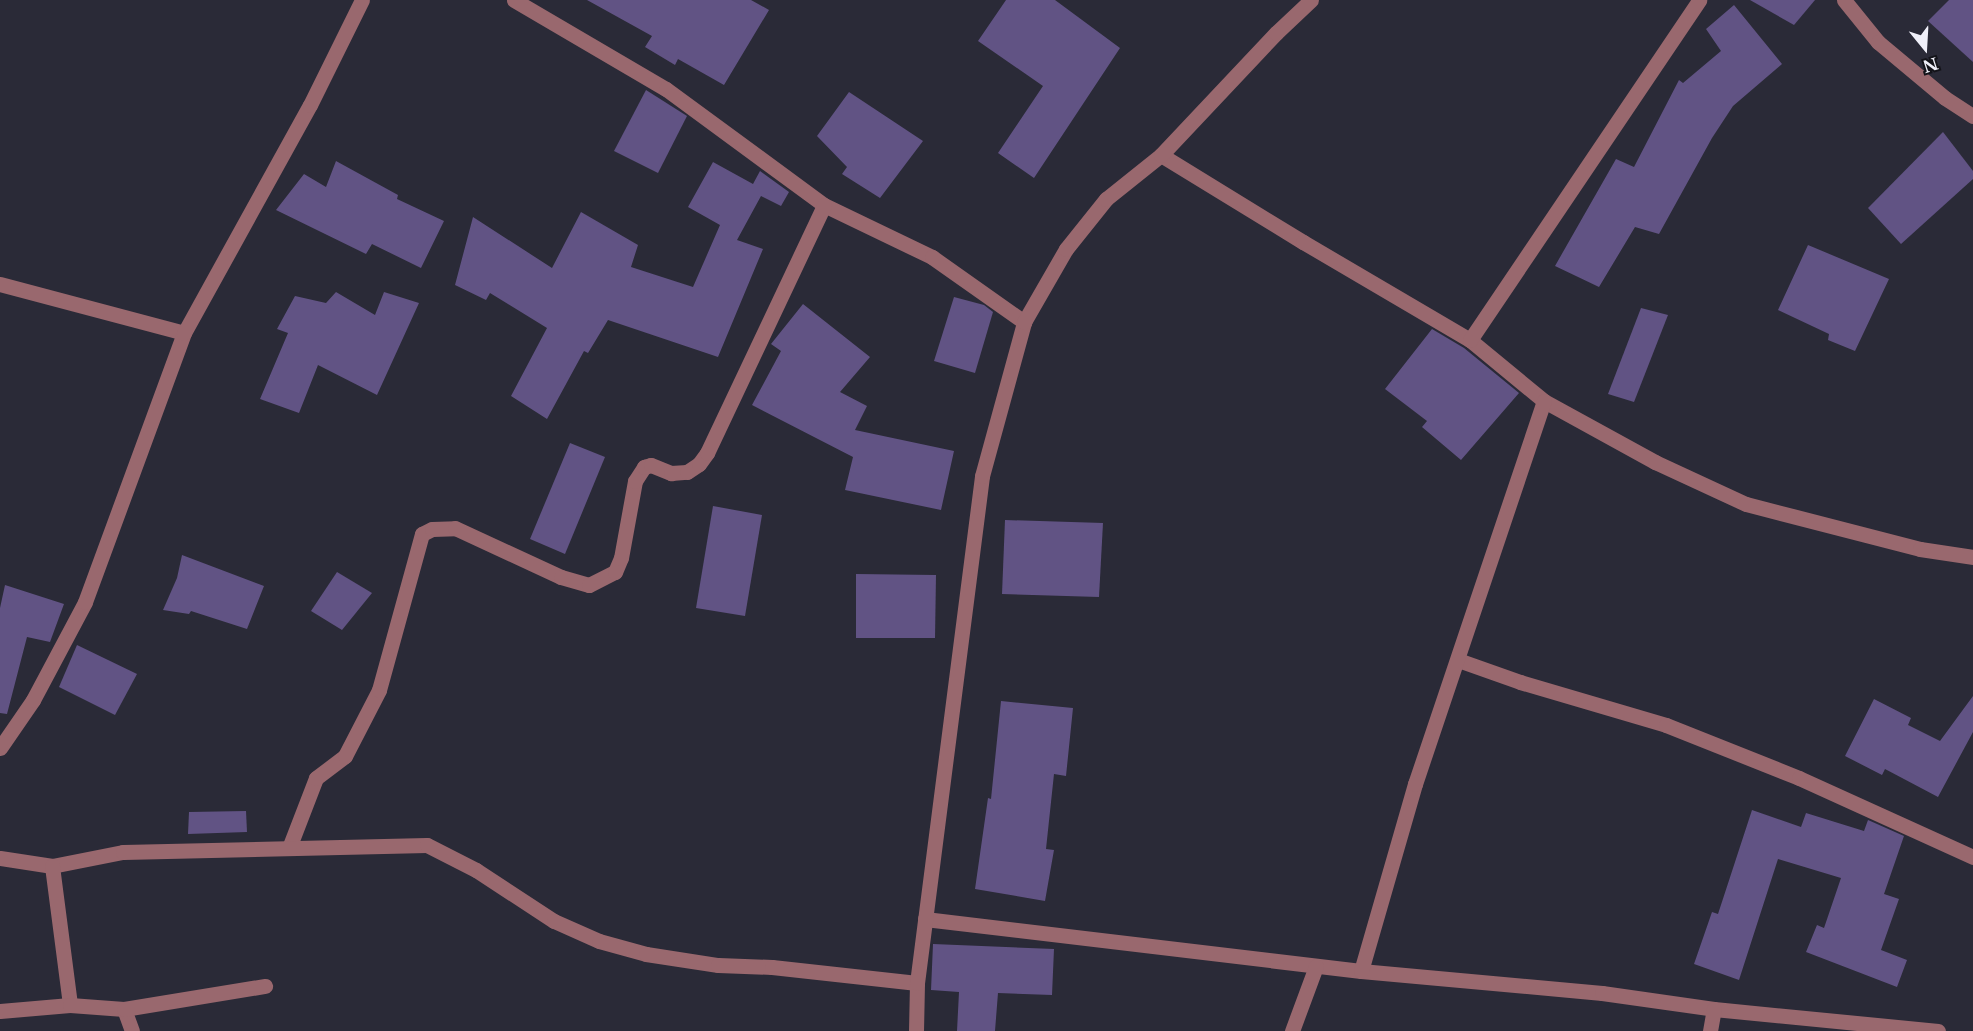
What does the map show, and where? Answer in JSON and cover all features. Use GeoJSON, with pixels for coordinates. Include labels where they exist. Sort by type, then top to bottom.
{"type":"FeatureCollection","features":[{"type":"Feature","properties":{"kind":"street"},"geometry":{"type":"LineString","coordinates":[[0,748],[33,700],[85,602],[184,333],[310,105],[362,0]]}},
{"type":"Feature","properties":{"kind":"street"},"geometry":{"type":"LineString","coordinates":[[514,0],[666,89],[824,205],[932,257],[1024,322]]}},
{"type":"Feature","properties":{"kind":"street"},"geometry":{"type":"LineString","coordinates":[[916,1031],[917,982],[982,476],[1024,322],[1072,240],[1106,199],[1161,155],[1276,33],[1311,0]]}},
{"type":"Feature","properties":{"kind":"street"},"geometry":{"type":"LineString","coordinates":[[1470,340],[1699,0]]}},
{"type":"Feature","properties":{"kind":"street"},"geometry":{"type":"LineString","coordinates":[[1844,0],[1878,42],[1946,98],[1973,116]]}},
{"type":"Feature","properties":{"kind":"street"},"geometry":{"type":"LineString","coordinates":[[1161,155],[1470,340],[1544,401],[1655,462],[1746,504],[1920,549],[1973,557]]}},
{"type":"Feature","properties":{"kind":"street"},"geometry":{"type":"LineString","coordinates":[[289,848],[316,778],[345,756],[379,690],[422,534],[432,530],[455,528],[561,577],[589,585],[615,572],[621,558],[635,481],[644,467],[651,465],[671,473],[687,472],[699,464],[707,453],[824,205]]}},
{"type":"Feature","properties":{"kind":"street"},"geometry":{"type":"LineString","coordinates":[[0,284],[184,333]]}},
{"type":"Feature","properties":{"kind":"street"},"geometry":{"type":"LineString","coordinates":[[1361,971],[1415,784],[1544,401]]}},
{"type":"Feature","properties":{"kind":"street"},"geometry":{"type":"LineString","coordinates":[[1458,660],[1520,682],[1666,725],[1799,778],[1973,857]]}},
{"type":"Feature","properties":{"kind":"street"},"geometry":{"type":"LineString","coordinates":[[0,858],[52,866],[123,852],[427,845],[476,870],[554,921],[599,941],[646,954],[718,965],[772,967],[917,982]]}},
{"type":"Feature","properties":{"kind":"street"},"geometry":{"type":"LineString","coordinates":[[52,866],[70,1005]]}},
{"type":"Feature","properties":{"kind":"street"},"geometry":{"type":"LineString","coordinates":[[925,919],[1361,971],[1602,993],[1714,1010],[1938,1031]]}},
{"type":"Feature","properties":{"kind":"street"},"geometry":{"type":"LineString","coordinates":[[1292,1031],[1316,966]]}},
{"type":"Feature","properties":{"kind":"street"},"geometry":{"type":"LineString","coordinates":[[0,1011],[70,1005],[124,1008],[265,986]]}},
{"type":"Feature","properties":{"kind":"street"},"geometry":{"type":"LineString","coordinates":[[124,1008],[132,1031]]}},
{"type":"Feature","properties":{"kind":"street"},"geometry":{"type":"LineString","coordinates":[[1710,1031],[1714,1010]]}},
{"type":"Feature","properties":{"kind":"building"},"geometry":{"type":"Polygon","coordinates":[[[587,0],[751,0],[769,10],[724,85],[678,59],[675,65],[645,47],[652,36],[587,0]]]}},
{"type":"Feature","properties":{"kind":"building"},"geometry":{"type":"Polygon","coordinates":[[[1006,0],[1055,0],[1120,48],[1034,178],[998,153],[1043,86],[978,41],[1006,0]]]}},
{"type":"Feature","properties":{"kind":"building"},"geometry":{"type":"Polygon","coordinates":[[[1750,0],[1815,0],[1794,25],[1750,0]]]}},
{"type":"Feature","properties":{"kind":"building"},"geometry":{"type":"Polygon","coordinates":[[[1949,0],[1973,0],[1973,62],[1928,21],[1949,0]]]}},
{"type":"Feature","properties":{"kind":"building"},"geometry":{"type":"Polygon","coordinates":[[[1734,5],[1782,64],[1733,106],[1712,138],[1659,234],[1635,227],[1599,287],[1555,266],[1616,159],[1634,167],[1679,80],[1683,83],[1721,51],[1706,29],[1734,5]]]}},
{"type":"Feature","properties":{"kind":"building"},"geometry":{"type":"Polygon","coordinates":[[[646,90],[687,116],[658,173],[614,151],[646,90]]]}},
{"type":"Feature","properties":{"kind":"building"},"geometry":{"type":"Polygon","coordinates":[[[849,92],[923,141],[880,198],[842,174],[847,167],[817,136],[849,92]]]}},
{"type":"Feature","properties":{"kind":"building"},"geometry":{"type":"Polygon","coordinates":[[[1943,132],[1973,171],[1973,179],[1901,244],[1868,208],[1943,132]]]}},
{"type":"Feature","properties":{"kind":"building"},"geometry":{"type":"Polygon","coordinates":[[[336,161],[398,195],[397,199],[444,221],[421,268],[372,244],[366,254],[276,210],[304,174],[326,187],[336,161]]]}},
{"type":"Feature","properties":{"kind":"building"},"geometry":{"type":"Polygon","coordinates":[[[713,162],[753,184],[760,171],[789,192],[781,206],[761,196],[737,240],[763,249],[718,357],[608,320],[588,353],[584,351],[547,419],[511,396],[547,328],[490,293],[486,300],[455,285],[473,217],[552,268],[581,212],[638,245],[631,267],[693,287],[720,225],[688,207],[713,162]]]}},
{"type":"Feature","properties":{"kind":"building"},"geometry":{"type":"Polygon","coordinates":[[[1808,245],[1889,279],[1855,351],[1828,340],[1829,334],[1778,310],[1808,245]]]}},
{"type":"Feature","properties":{"kind":"building"},"geometry":{"type":"Polygon","coordinates":[[[336,292],[375,315],[384,292],[419,303],[377,395],[318,365],[299,413],[260,399],[288,333],[277,329],[295,296],[326,303],[336,292]]]}},
{"type":"Feature","properties":{"kind":"building"},"geometry":{"type":"Polygon","coordinates":[[[954,297],[984,305],[993,312],[975,373],[934,361],[954,297]]]}},
{"type":"Feature","properties":{"kind":"building"},"geometry":{"type":"Polygon","coordinates":[[[803,304],[870,357],[840,392],[867,406],[855,430],[954,451],[941,510],[845,490],[853,457],[752,405],[781,351],[771,344],[803,304]]]}},
{"type":"Feature","properties":{"kind":"building"},"geometry":{"type":"Polygon","coordinates":[[[1641,308],[1668,315],[1634,402],[1608,394],[1641,308]]]}},
{"type":"Feature","properties":{"kind":"building"},"geometry":{"type":"Polygon","coordinates":[[[1432,329],[1464,348],[1519,393],[1461,460],[1422,427],[1427,421],[1385,389],[1432,329]]]}},
{"type":"Feature","properties":{"kind":"building"},"geometry":{"type":"Polygon","coordinates":[[[570,443],[605,457],[565,554],[530,539],[570,443]]]}},
{"type":"Feature","properties":{"kind":"building"},"geometry":{"type":"Polygon","coordinates":[[[713,506],[762,515],[745,616],[696,608],[713,506]]]}},
{"type":"Feature","properties":{"kind":"building"},"geometry":{"type":"Polygon","coordinates":[[[1005,520],[1103,523],[1099,597],[1002,594],[1005,520]]]}},
{"type":"Feature","properties":{"kind":"building"},"geometry":{"type":"Polygon","coordinates":[[[182,555],[264,586],[247,629],[191,611],[189,614],[163,610],[177,578],[182,555]]]}},
{"type":"Feature","properties":{"kind":"building"},"geometry":{"type":"Polygon","coordinates":[[[337,572],[372,593],[342,630],[311,611],[337,572]]]}},
{"type":"Feature","properties":{"kind":"building"},"geometry":{"type":"Polygon","coordinates":[[[856,574],[936,575],[935,638],[856,638],[856,574]]]}},
{"type":"Feature","properties":{"kind":"building"},"geometry":{"type":"Polygon","coordinates":[[[5,585],[64,604],[50,642],[27,637],[7,714],[0,713],[0,608],[5,585]]]}},
{"type":"Feature","properties":{"kind":"building"},"geometry":{"type":"Polygon","coordinates":[[[77,645],[137,674],[115,715],[59,687],[77,645]]]}},
{"type":"Feature","properties":{"kind":"building"},"geometry":{"type":"Polygon","coordinates":[[[1973,696],[1973,732],[1938,797],[1885,769],[1882,775],[1845,756],[1874,699],[1911,718],[1908,725],[1940,741],[1973,696]]]}},
{"type":"Feature","properties":{"kind":"building"},"geometry":{"type":"Polygon","coordinates":[[[1001,701],[1073,708],[1066,776],[1054,774],[1046,849],[1054,850],[1045,901],[975,889],[988,798],[991,799],[1001,701]]]}},
{"type":"Feature","properties":{"kind":"building"},"geometry":{"type":"Polygon","coordinates":[[[1752,810],[1801,827],[1806,813],[1864,831],[1868,820],[1904,836],[1884,894],[1899,899],[1881,950],[1907,960],[1897,987],[1806,952],[1817,925],[1824,928],[1841,878],[1778,859],[1739,980],[1694,964],[1712,912],[1718,914],[1752,810]]]}},
{"type":"Feature","properties":{"kind":"building"},"geometry":{"type":"Polygon","coordinates":[[[246,811],[247,832],[188,834],[189,812],[246,811]]]}},
{"type":"Feature","properties":{"kind":"building"},"geometry":{"type":"Polygon","coordinates":[[[933,944],[1054,949],[1052,995],[998,993],[995,1031],[957,1031],[959,992],[931,990],[933,944]]]}}]}
